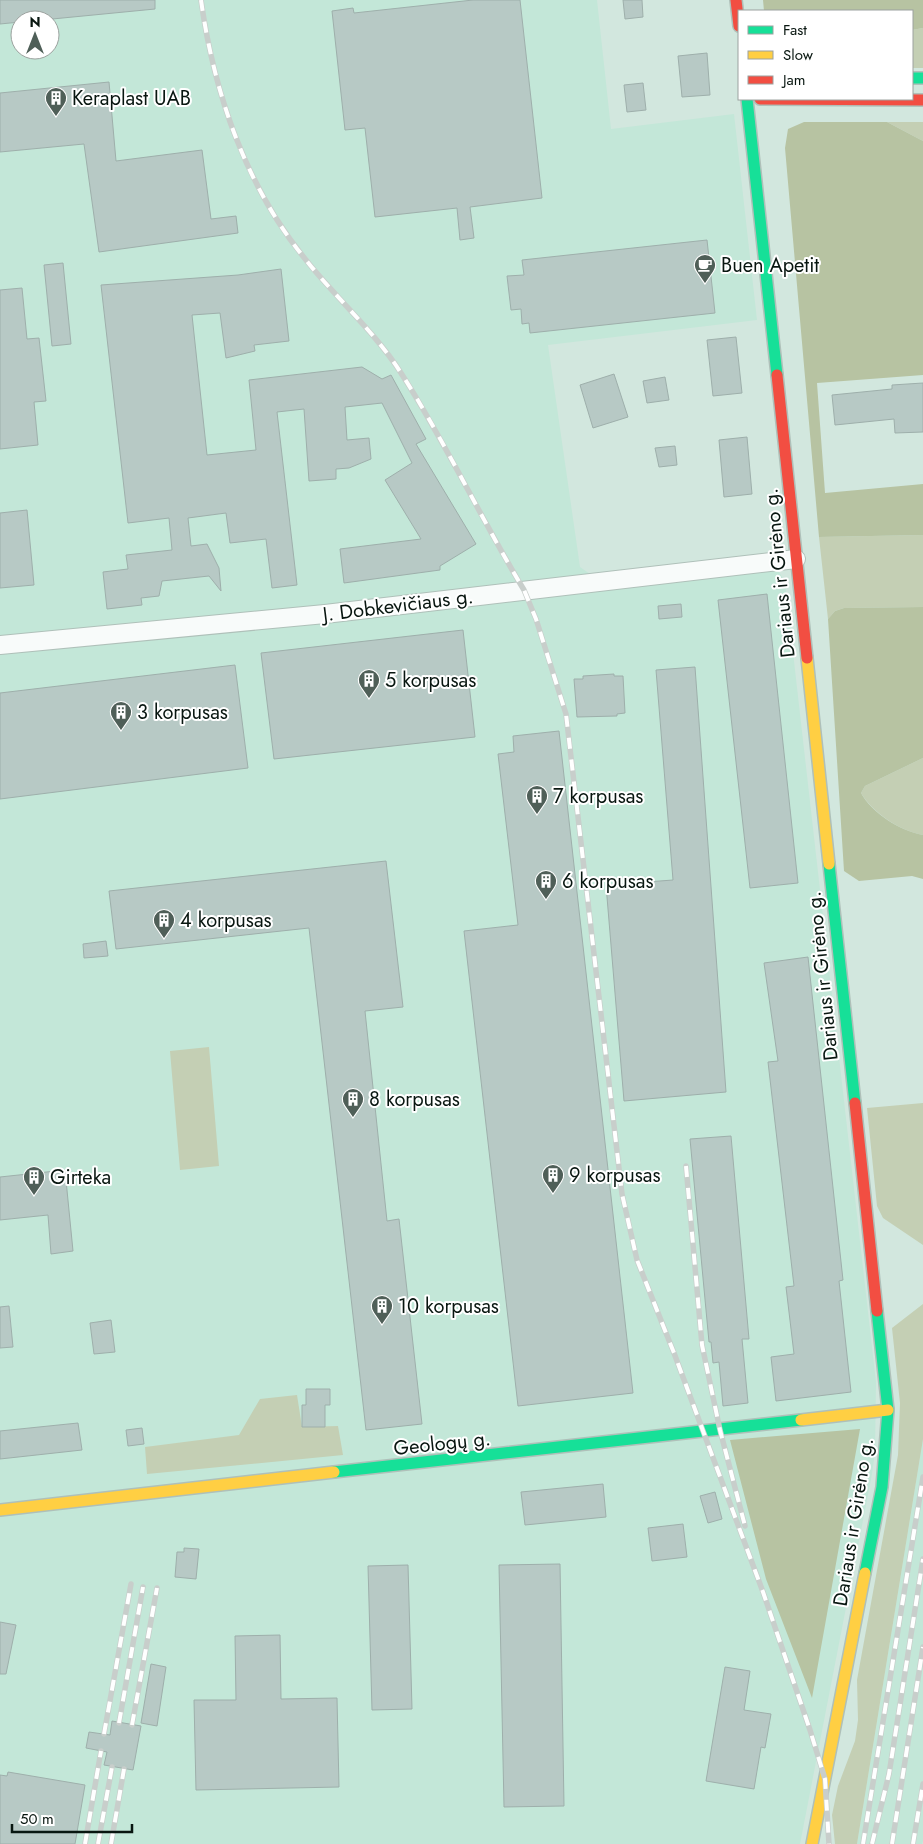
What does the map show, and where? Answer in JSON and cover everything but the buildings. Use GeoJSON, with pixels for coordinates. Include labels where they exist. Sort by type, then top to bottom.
{"type":"FeatureCollection","features":[{"type":"Feature","properties":{"kind":"street"},"geometry":{"type":"LineString","coordinates":[[736,0],[738,17]]}},
{"type":"Feature","properties":{"kind":"street","name":"Dariaus ir Girėno g."},"geometry":{"type":"LineString","coordinates":[[747,100],[888,1410],[882,1487],[812,1844]]}},
{"type":"Feature","properties":{"kind":"street","name":"J. Dobkevičiaus g."},"geometry":{"type":"LineString","coordinates":[[0,645],[298,616],[796,559]]}},
{"type":"Feature","properties":{"kind":"street","name":"Geologų g."},"geometry":{"type":"LineString","coordinates":[[0,1510],[888,1410]]}},
{"type":"Feature","properties":{"kind":"shaded area"},"geometry":{"type":"Polygon","coordinates":[[[0,0],[597,0],[611,129],[734,114],[757,320],[548,345],[580,567],[590,574],[768,553],[785,582],[876,1382],[875,1452],[872,1474],[800,1844],[0,1844],[0,0]]]}},
{"type":"Feature","properties":{"kind":"shaded area"},"geometry":{"type":"Polygon","coordinates":[[[763,0],[923,0],[923,28],[913,30],[913,10],[764,10],[763,0]]]}},
{"type":"Feature","properties":{"kind":"shaded area"},"geometry":{"type":"Polygon","coordinates":[[[923,28],[923,68],[913,68],[913,30],[923,28]]]}},
{"type":"Feature","properties":{"kind":"shaded area"},"geometry":{"type":"Polygon","coordinates":[[[804,122],[887,122],[923,141],[923,375],[817,383],[825,493],[923,484],[923,535],[819,537],[785,148],[788,129],[804,122]]]}},
{"type":"Feature","properties":{"kind":"shaded area"},"geometry":{"type":"Polygon","coordinates":[[[887,122],[923,122],[923,141],[887,122]]]}},
{"type":"Feature","properties":{"kind":"shaded area"},"geometry":{"type":"Polygon","coordinates":[[[923,535],[923,607],[844,608],[835,611],[828,619],[819,537],[923,535]]]}},
{"type":"Feature","properties":{"kind":"shaded area"},"geometry":{"type":"Polygon","coordinates":[[[923,607],[923,758],[865,786],[861,793],[879,814],[905,830],[923,835],[923,879],[912,876],[859,881],[844,871],[828,619],[835,611],[844,608],[923,607]]]}},
{"type":"Feature","properties":{"kind":"shaded area"},"geometry":{"type":"Polygon","coordinates":[[[923,758],[923,835],[905,830],[888,820],[861,793],[865,786],[923,758]]]}},
{"type":"Feature","properties":{"kind":"shaded area"},"geometry":{"type":"Polygon","coordinates":[[[209,1047],[219,1166],[180,1170],[170,1051],[209,1047]]]}},
{"type":"Feature","properties":{"kind":"shaded area"},"geometry":{"type":"Polygon","coordinates":[[[923,1103],[923,1245],[883,1218],[877,1206],[867,1108],[923,1103]]]}},
{"type":"Feature","properties":{"kind":"shaded area"},"geometry":{"type":"Polygon","coordinates":[[[923,1304],[923,1439],[857,1844],[835,1844],[832,1815],[838,1786],[855,1741],[858,1720],[857,1680],[898,1455],[900,1403],[892,1328],[923,1304]]]}},
{"type":"Feature","properties":{"kind":"shaded area"},"geometry":{"type":"Polygon","coordinates":[[[297,1395],[302,1427],[338,1426],[343,1455],[147,1474],[145,1447],[239,1435],[260,1399],[297,1395]]]}},
{"type":"Feature","properties":{"kind":"shaded area"},"geometry":{"type":"Polygon","coordinates":[[[860,1429],[812,1698],[766,1579],[730,1440],[860,1429]]]}},
{"type":"Feature","properties":{"kind":"shaded area"},"geometry":{"type":"Polygon","coordinates":[[[923,1439],[923,1841],[922,1844],[857,1844],[923,1439]]]}},
{"type":"Feature","properties":{"kind":"railway"},"geometry":{"type":"LineString","coordinates":[[201,0],[214,70],[224,104],[236,138],[266,202],[306,260],[379,343],[401,373],[433,426],[524,590],[536,619],[566,714],[622,1194],[637,1260],[674,1353],[763,1592],[810,1730],[825,1779],[829,1844]]}},
{"type":"Feature","properties":{"kind":"railway"},"geometry":{"type":"LineString","coordinates":[[686,1166],[702,1345],[720,1430],[745,1526]]}},
{"type":"Feature","properties":{"kind":"railway"},"geometry":{"type":"LineString","coordinates":[[863,1844],[923,1477]]}},
{"type":"Feature","properties":{"kind":"railway"},"geometry":{"type":"LineString","coordinates":[[872,1844],[889,1774],[923,1559]]}},
{"type":"Feature","properties":{"kind":"railway"},"geometry":{"type":"LineString","coordinates":[[104,1734],[131,1584]]}},
{"type":"Feature","properties":{"kind":"railway"},"geometry":{"type":"LineString","coordinates":[[119,1723],[143,1587]]}},
{"type":"Feature","properties":{"kind":"railway"},"geometry":{"type":"LineString","coordinates":[[132,1725],[157,1588]]}},
{"type":"Feature","properties":{"kind":"railway"},"geometry":{"type":"LineString","coordinates":[[892,1844],[923,1647]]}},
{"type":"Feature","properties":{"kind":"railway"},"geometry":{"type":"LineString","coordinates":[[85,1844],[101,1751]]}},
{"type":"Feature","properties":{"kind":"railway"},"geometry":{"type":"LineString","coordinates":[[98,1844],[112,1767]]}},
{"type":"Feature","properties":{"kind":"railway"},"geometry":{"type":"LineString","coordinates":[[111,1844],[124,1769]]}},
{"type":"Feature","properties":{"kind":"railway"},"geometry":{"type":"LineString","coordinates":[[913,1844],[923,1784]]}},
{"type":"Feature","properties":{"kind":"traffic: fast"},"geometry":{"type":"LineString","coordinates":[[913,78],[923,78]]}},
{"type":"Feature","properties":{"kind":"traffic: fast"},"geometry":{"type":"LineString","coordinates":[[747,100],[777,375]]}},
{"type":"Feature","properties":{"kind":"traffic: fast"},"geometry":{"type":"LineString","coordinates":[[829,864],[855,1103]]}},
{"type":"Feature","properties":{"kind":"traffic: fast"},"geometry":{"type":"LineString","coordinates":[[865,1573],[882,1487],[888,1410],[877,1311]]}},
{"type":"Feature","properties":{"kind":"traffic: fast"},"geometry":{"type":"LineString","coordinates":[[334,1472],[801,1420]]}},
{"type":"Feature","properties":{"kind":"traffic: slow"},"geometry":{"type":"LineString","coordinates":[[807,658],[829,864]]}},
{"type":"Feature","properties":{"kind":"traffic: slow"},"geometry":{"type":"LineString","coordinates":[[801,1420],[888,1410]]}},
{"type":"Feature","properties":{"kind":"traffic: slow"},"geometry":{"type":"LineString","coordinates":[[0,1510],[334,1472]]}},
{"type":"Feature","properties":{"kind":"traffic: slow"},"geometry":{"type":"LineString","coordinates":[[812,1844],[865,1573]]}},
{"type":"Feature","properties":{"kind":"traffic: jam"},"geometry":{"type":"LineString","coordinates":[[736,0],[738,17]]}},
{"type":"Feature","properties":{"kind":"traffic: jam"},"geometry":{"type":"LineString","coordinates":[[913,100],[923,100]]}},
{"type":"Feature","properties":{"kind":"traffic: jam"},"geometry":{"type":"LineString","coordinates":[[777,375],[807,658]]}},
{"type":"Feature","properties":{"kind":"traffic: jam"},"geometry":{"type":"LineString","coordinates":[[855,1103],[877,1311]]}},
{"type":"Feature","properties":{"kind":"place","name":"Keraplast UAB"},"geometry":{"type":"Point","coordinates":[56,117]}},
{"type":"Feature","properties":{"kind":"place","name":"Buen Apetit"},"geometry":{"type":"Point","coordinates":[705,284]}},
{"type":"Feature","properties":{"kind":"place","name":"5 korpusas"},"geometry":{"type":"Point","coordinates":[369,699]}},
{"type":"Feature","properties":{"kind":"place","name":"3 korpusas"},"geometry":{"type":"Point","coordinates":[121,731]}},
{"type":"Feature","properties":{"kind":"place","name":"7 korpusas"},"geometry":{"type":"Point","coordinates":[537,815]}},
{"type":"Feature","properties":{"kind":"place","name":"6 korpusas"},"geometry":{"type":"Point","coordinates":[546,900]}},
{"type":"Feature","properties":{"kind":"place","name":"4 korpusas"},"geometry":{"type":"Point","coordinates":[164,939]}},
{"type":"Feature","properties":{"kind":"place","name":"8 korpusas"},"geometry":{"type":"Point","coordinates":[353,1118]}},
{"type":"Feature","properties":{"kind":"place","name":"9 korpusas"},"geometry":{"type":"Point","coordinates":[553,1194]}},
{"type":"Feature","properties":{"kind":"place","name":"Girteka"},"geometry":{"type":"Point","coordinates":[34,1196]}},
{"type":"Feature","properties":{"kind":"place","name":"10 korpusas"},"geometry":{"type":"Point","coordinates":[382,1325]}}]}
